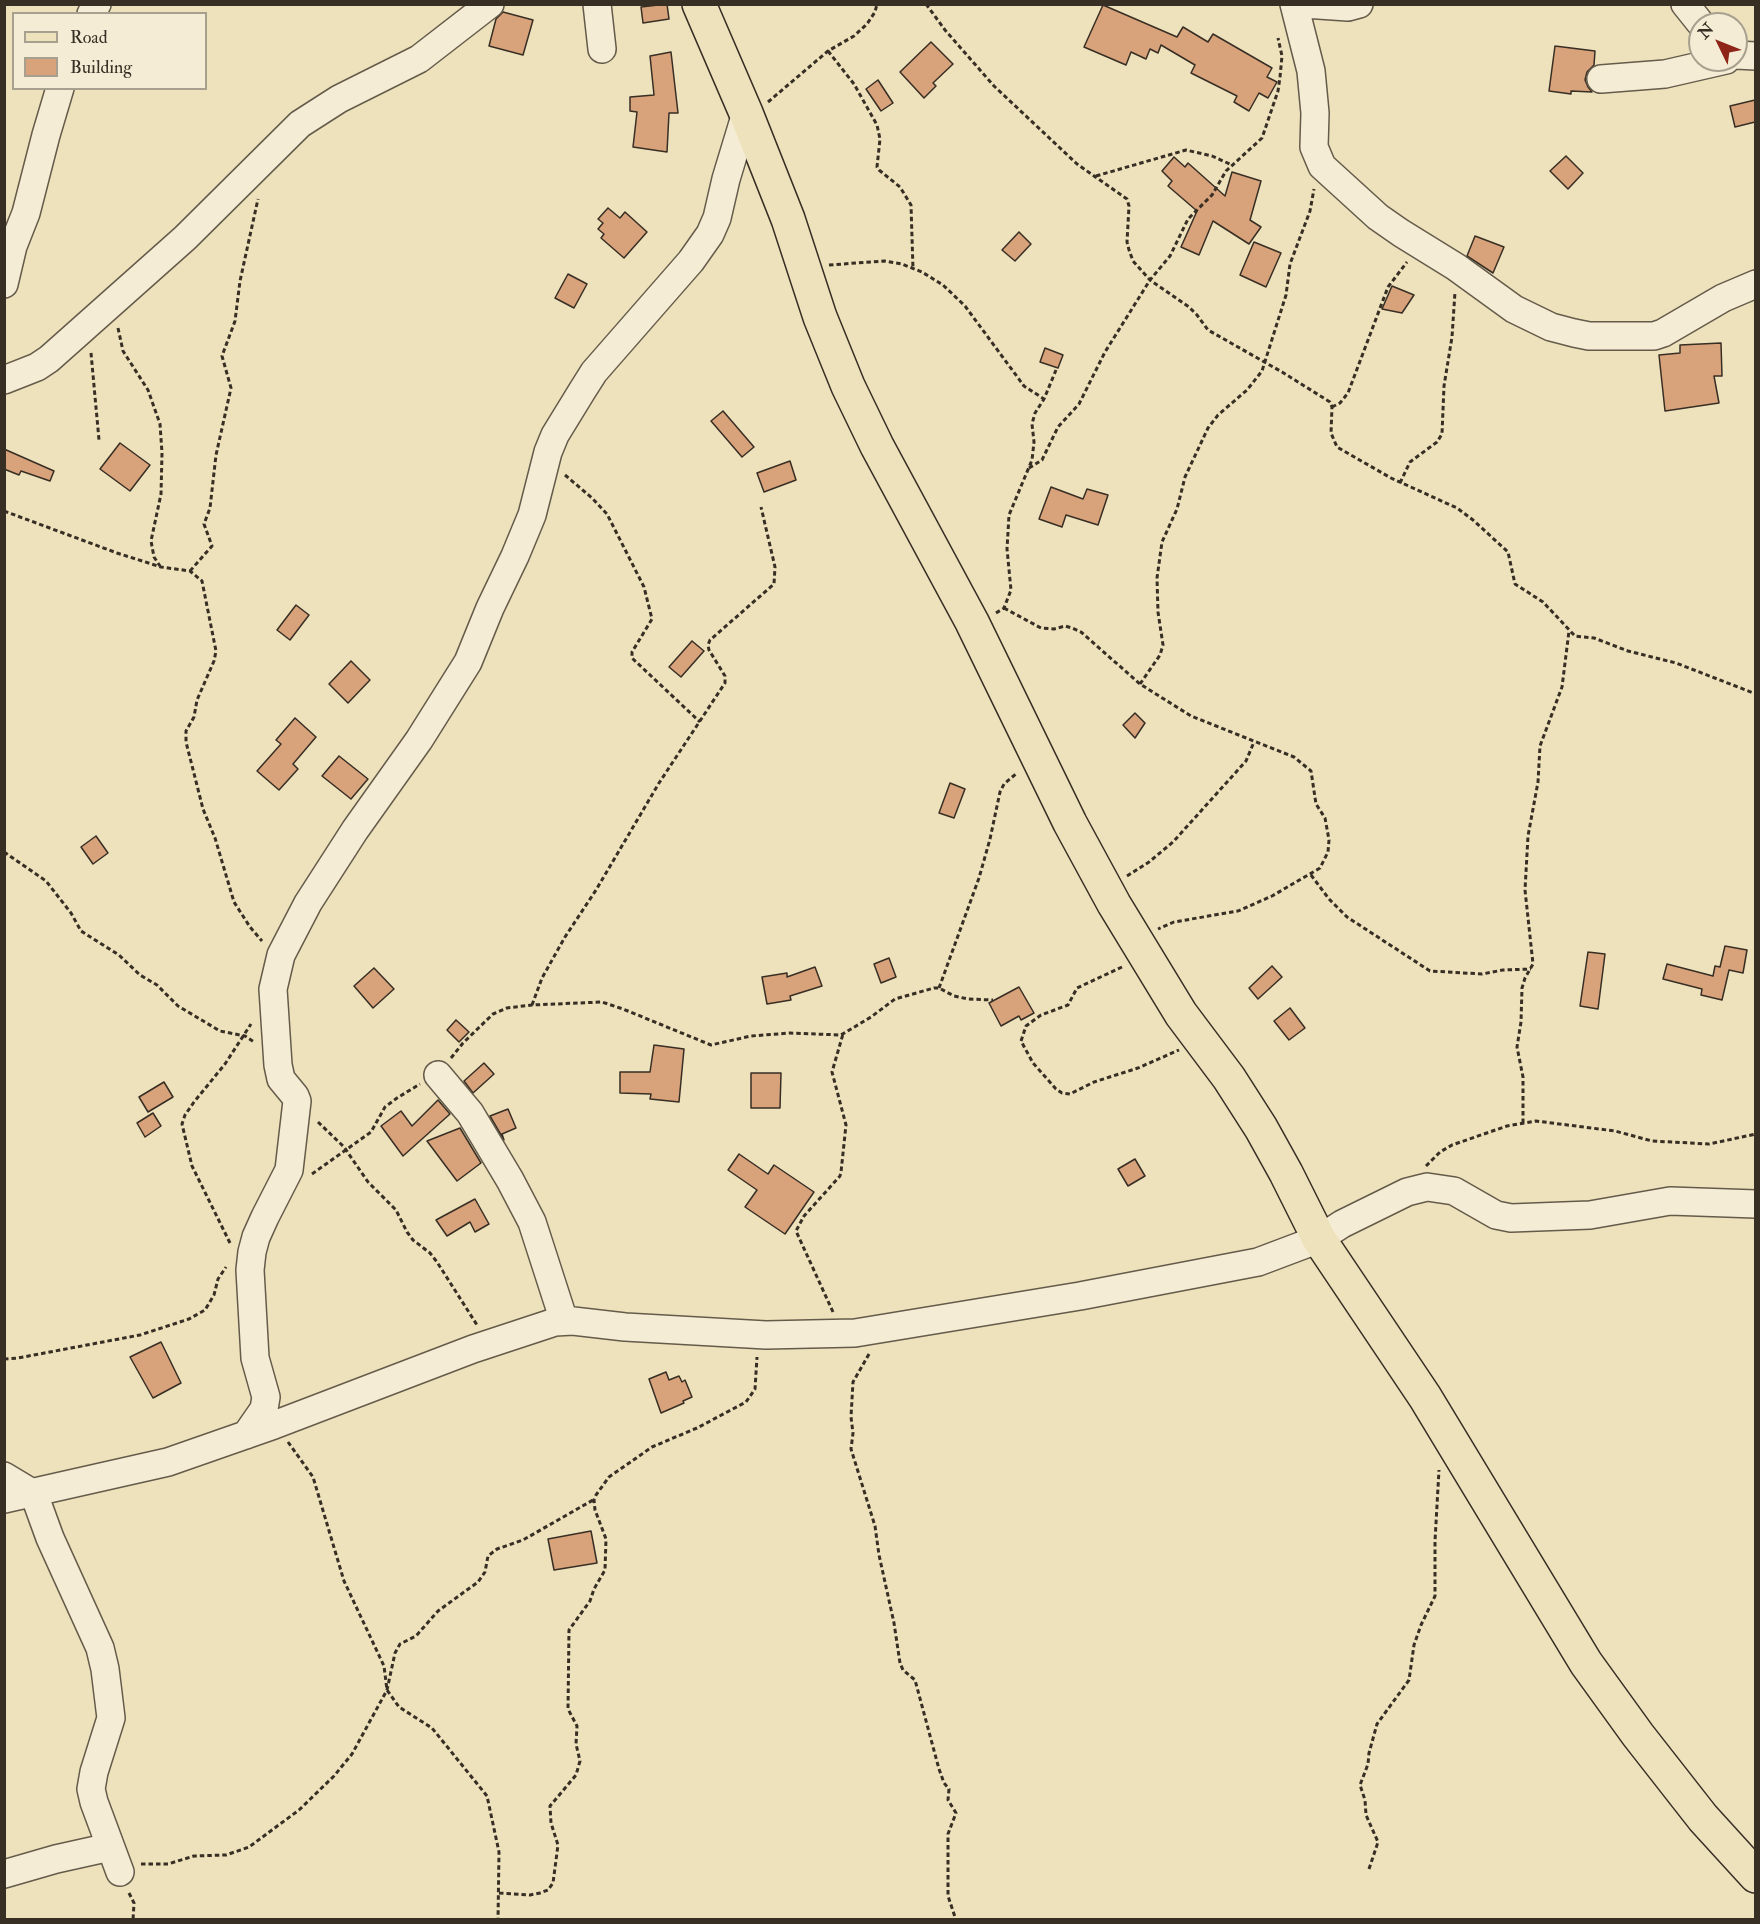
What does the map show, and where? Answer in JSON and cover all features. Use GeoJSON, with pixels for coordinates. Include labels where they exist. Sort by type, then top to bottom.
{"type":"FeatureCollection","features":[{"type":"Feature","properties":{"kind":"main road"},"geometry":{"type":"LineString","coordinates":[[699,4],[788,219],[820,317],[848,386],[877,446],[972,621],[1070,823],[1107,889],[1181,1014],[1202,1040],[1262,1128],[1319,1239],[1425,1397],[1586,1663],[1638,1735],[1703,1818],[1755,1876]]}},
{"type":"Feature","properties":{"kind":"street"},"geometry":{"type":"LineString","coordinates":[[4,380],[43,363],[185,238],[300,124],[339,99],[419,59],[490,4]]}},
{"type":"Feature","properties":{"kind":"street"},"geometry":{"type":"LineString","coordinates":[[597,4],[602,49]]}},
{"type":"Feature","properties":{"kind":"street"},"geometry":{"type":"LineString","coordinates":[[1294,4],[1311,72],[1313,138],[1316,156],[1322,166],[1378,217],[1456,267],[1514,309],[1551,327],[1589,336],[1642,337],[1659,335],[1723,298],[1755,284]]}},
{"type":"Feature","properties":{"kind":"street"},"geometry":{"type":"LineString","coordinates":[[1304,4],[1348,7],[1359,4]]}},
{"type":"Feature","properties":{"kind":"street"},"geometry":{"type":"LineString","coordinates":[[1601,79],[1665,74],[1688,69]]}},
{"type":"Feature","properties":{"kind":"street"},"geometry":{"type":"LineString","coordinates":[[4,284],[59,90]]}},
{"type":"Feature","properties":{"kind":"street"},"geometry":{"type":"LineString","coordinates":[[246,1435],[264,1409],[266,1397],[255,1358],[250,1270],[252,1252],[256,1237],[292,1160],[297,1101],[281,1079],[278,1065],[273,989],[280,955],[308,903],[355,830],[419,740],[468,662],[532,515],[548,452],[555,435],[594,372],[691,261],[710,234],[717,218],[728,169],[747,116]]}},
{"type":"Feature","properties":{"kind":"street"},"geometry":{"type":"LineString","coordinates":[[438,1075],[470,1113],[532,1222],[564,1321]]}},
{"type":"Feature","properties":{"kind":"street"},"geometry":{"type":"LineString","coordinates":[[4,1499],[168,1462],[555,1322],[573,1320],[625,1327],[756,1334],[842,1333],[886,1328],[1258,1262],[1319,1239],[1360,1215],[1407,1192],[1426,1187],[1454,1191],[1496,1215],[1511,1218],[1590,1215],[1670,1201],[1755,1204]]}},
{"type":"Feature","properties":{"kind":"street"},"geometry":{"type":"LineString","coordinates":[[4,1476],[34,1494],[50,1538],[104,1660],[111,1718],[91,1789],[93,1802],[115,1858],[56,1859],[4,1874]]}},
{"type":"Feature","properties":{"kind":"path"},"geometry":{"type":"LineString","coordinates":[[747,116],[828,51],[854,36],[867,24],[878,4]]}},
{"type":"Feature","properties":{"kind":"path"},"geometry":{"type":"LineString","coordinates":[[926,4],[958,46],[994,86],[1077,164],[1126,199],[1129,206],[1127,242],[1131,256],[1150,280],[1189,307],[1208,330],[1327,399],[1332,407],[1331,433],[1337,447],[1400,483],[1457,508],[1473,520],[1508,552],[1515,584],[1543,602],[1575,636],[1594,638],[1628,651],[1676,663],[1755,694]]}},
{"type":"Feature","properties":{"kind":"path"},"geometry":{"type":"LineString","coordinates":[[1029,468],[1042,460],[1058,427],[1079,404],[1106,352],[1150,280],[1170,256],[1188,219],[1212,195],[1223,174],[1259,142],[1265,133],[1280,77],[1281,56],[1277,35]]}},
{"type":"Feature","properties":{"kind":"path"},"geometry":{"type":"LineString","coordinates":[[828,51],[854,84],[877,125],[880,139],[877,167],[900,188],[911,205],[913,269]]}},
{"type":"Feature","properties":{"kind":"path"},"geometry":{"type":"LineString","coordinates":[[1095,177],[1186,150],[1212,156],[1232,165]]}},
{"type":"Feature","properties":{"kind":"path"},"geometry":{"type":"LineString","coordinates":[[1140,684],[1161,655],[1163,645],[1158,612],[1157,578],[1162,542],[1177,509],[1185,477],[1208,428],[1258,378],[1286,295],[1290,264],[1310,211],[1316,156]]}},
{"type":"Feature","properties":{"kind":"path"},"geometry":{"type":"LineString","coordinates":[[190,571],[212,546],[204,524],[210,508],[216,456],[231,388],[222,356],[235,321],[240,281],[259,196]]}},
{"type":"Feature","properties":{"kind":"path"},"geometry":{"type":"LineString","coordinates":[[1332,407],[1340,403],[1348,393],[1388,287],[1405,266],[1417,244]]}},
{"type":"Feature","properties":{"kind":"path"},"geometry":{"type":"LineString","coordinates":[[803,264],[838,265],[884,261],[913,269],[943,285],[965,306],[1024,386],[1044,399]]}},
{"type":"Feature","properties":{"kind":"path"},"geometry":{"type":"LineString","coordinates":[[1400,483],[1410,462],[1437,442],[1444,429],[1444,386],[1452,337],[1456,267]]}},
{"type":"Feature","properties":{"kind":"path"},"geometry":{"type":"LineString","coordinates":[[99,440],[96,391],[96,316],[118,325],[123,351],[148,390],[160,424],[161,494],[151,540],[154,557],[161,567]]}},
{"type":"Feature","properties":{"kind":"path"},"geometry":{"type":"LineString","coordinates":[[972,621],[1004,608],[1011,590],[1006,549],[1009,515],[1034,453],[1032,424],[1035,413],[1044,399],[1056,369]]}},
{"type":"Feature","properties":{"kind":"path"},"geometry":{"type":"LineString","coordinates":[[548,452],[561,471],[607,514],[644,587],[652,620],[632,652],[632,658],[700,722]]}},
{"type":"Feature","properties":{"kind":"path"},"geometry":{"type":"LineString","coordinates":[[532,1005],[542,978],[565,937],[597,890],[659,783],[725,683],[725,676],[709,650],[709,642],[714,635],[774,584],[775,567],[761,507]]}},
{"type":"Feature","properties":{"kind":"path"},"geometry":{"type":"LineString","coordinates":[[4,511],[32,523],[161,567],[190,571],[199,577],[204,585],[216,651],[197,700],[194,717],[186,731],[186,742],[203,809],[215,838],[234,902],[263,942]]}},
{"type":"Feature","properties":{"kind":"path"},"geometry":{"type":"LineString","coordinates":[[1004,608],[1041,628],[1054,629],[1065,626],[1081,632],[1140,684],[1191,716],[1294,757],[1311,771],[1316,804],[1325,818],[1329,840],[1328,852],[1323,862],[1311,874],[1272,896],[1238,911],[1174,922],[1139,945],[1122,967],[1077,988],[1067,1006],[1041,1015],[1026,1026],[1021,1041],[1033,1063],[1056,1089],[1070,1094],[1094,1082],[1138,1068],[1202,1040]]}},
{"type":"Feature","properties":{"kind":"path"},"geometry":{"type":"LineString","coordinates":[[1523,1123],[1522,1077],[1517,1047],[1521,1022],[1522,988],[1533,964],[1525,890],[1528,836],[1538,782],[1540,746],[1562,687],[1569,631]]}},
{"type":"Feature","properties":{"kind":"path"},"geometry":{"type":"LineString","coordinates":[[1107,889],[1149,862],[1173,842],[1246,761],[1254,742]]}},
{"type":"Feature","properties":{"kind":"path"},"geometry":{"type":"LineString","coordinates":[[939,988],[979,878],[1000,792],[1010,777],[1038,758]]}},
{"type":"Feature","properties":{"kind":"path"},"geometry":{"type":"LineString","coordinates":[[4,852],[46,881],[84,934],[119,955],[140,975],[157,985],[178,1006],[220,1031],[245,1036],[258,1045]]}},
{"type":"Feature","properties":{"kind":"path"},"geometry":{"type":"LineString","coordinates":[[1311,874],[1329,899],[1347,917],[1430,971],[1482,974],[1503,970],[1531,969]]}},
{"type":"Feature","properties":{"kind":"path"},"geometry":{"type":"LineString","coordinates":[[278,1191],[311,1175],[371,1132],[382,1111],[390,1103],[438,1075],[463,1043],[493,1014],[507,1008],[602,1002],[711,1045],[751,1036],[790,1032],[843,1034],[872,1017],[895,999],[939,988],[954,996],[993,1000]]}},
{"type":"Feature","properties":{"kind":"path"},"geometry":{"type":"LineString","coordinates":[[842,1333],[823,1286],[796,1231],[804,1216],[840,1176],[841,1172],[846,1125],[832,1072],[843,1034]]}},
{"type":"Feature","properties":{"kind":"path"},"geometry":{"type":"LineString","coordinates":[[232,1247],[192,1166],[182,1124],[194,1102],[245,1036]]}},
{"type":"Feature","properties":{"kind":"path"},"geometry":{"type":"LineString","coordinates":[[297,1101],[326,1132],[346,1149],[368,1182],[396,1210],[407,1232],[437,1262],[489,1344]]}},
{"type":"Feature","properties":{"kind":"path"},"geometry":{"type":"LineString","coordinates":[[1407,1192],[1417,1176],[1440,1152],[1470,1138],[1523,1123],[1552,1123],[1615,1131],[1652,1141],[1709,1144],[1755,1134]]}},
{"type":"Feature","properties":{"kind":"path"},"geometry":{"type":"LineString","coordinates":[[4,1359],[140,1335],[189,1319],[205,1310],[214,1295],[218,1279],[230,1262]]}},
{"type":"Feature","properties":{"kind":"path"},"geometry":{"type":"LineString","coordinates":[[886,1328],[853,1382],[851,1449],[875,1526],[900,1663],[903,1670],[915,1680],[939,1769],[949,1789],[948,1800],[956,1813],[948,1834],[948,1896],[956,1920]]}},
{"type":"Feature","properties":{"kind":"path"},"geometry":{"type":"LineString","coordinates":[[499,1893],[530,1895],[548,1890],[553,1883],[558,1845],[551,1823],[550,1806],[576,1775],[580,1761],[576,1744],[577,1726],[568,1709],[569,1630],[590,1601],[604,1570],[606,1539],[595,1510],[596,1494],[609,1478],[652,1447],[696,1428],[746,1402],[756,1389],[756,1334]]}},
{"type":"Feature","properties":{"kind":"path"},"geometry":{"type":"LineString","coordinates":[[274,1425],[304,1462],[313,1477],[344,1581],[384,1666],[387,1690],[399,1707],[432,1728],[487,1796],[499,1852],[498,1920]]}},
{"type":"Feature","properties":{"kind":"path"},"geometry":{"type":"LineString","coordinates":[[1369,1869],[1378,1842],[1366,1815],[1365,1800],[1360,1785],[1368,1764],[1377,1724],[1409,1680],[1414,1645],[1435,1596],[1439,1466]]}},
{"type":"Feature","properties":{"kind":"path"},"geometry":{"type":"LineString","coordinates":[[115,1858],[144,1864],[168,1864],[194,1856],[226,1855],[249,1847],[299,1810],[334,1776],[352,1754],[387,1690],[398,1646],[416,1636],[438,1611],[478,1582],[485,1572],[491,1553],[496,1549],[523,1540],[594,1500]]}},
{"type":"Feature","properties":{"kind":"path"},"geometry":{"type":"LineString","coordinates":[[115,1858],[134,1903],[133,1920]]}},
{"type":"Feature","properties":{"kind":"building"},"geometry":{"type":"Polygon","coordinates":[[[667,4],[669,19],[643,23],[641,7],[667,4]]]}},
{"type":"Feature","properties":{"kind":"building"},"geometry":{"type":"Polygon","coordinates":[[[1103,5],[1177,37],[1183,27],[1208,42],[1213,34],[1272,68],[1267,77],[1277,82],[1268,98],[1259,93],[1249,111],[1234,102],[1237,96],[1191,73],[1195,65],[1161,45],[1158,53],[1150,49],[1146,59],[1131,52],[1126,65],[1084,47],[1103,5]]]}},
{"type":"Feature","properties":{"kind":"building"},"geometry":{"type":"Polygon","coordinates":[[[503,12],[533,20],[523,55],[489,46],[496,19],[503,12]]]}},
{"type":"Feature","properties":{"kind":"building"},"geometry":{"type":"Polygon","coordinates":[[[931,42],[953,64],[933,83],[936,86],[924,98],[900,72],[931,42]]]}},
{"type":"Feature","properties":{"kind":"building"},"geometry":{"type":"Polygon","coordinates":[[[1555,46],[1595,51],[1594,65],[1587,72],[1585,80],[1592,92],[1571,91],[1571,94],[1549,91],[1555,46]]]}},
{"type":"Feature","properties":{"kind":"building"},"geometry":{"type":"Polygon","coordinates":[[[671,52],[678,113],[669,113],[667,152],[633,147],[637,112],[630,111],[630,97],[654,95],[650,56],[671,52]]]}},
{"type":"Feature","properties":{"kind":"building"},"geometry":{"type":"Polygon","coordinates":[[[878,80],[893,103],[881,111],[866,89],[878,80]]]}},
{"type":"Feature","properties":{"kind":"building"},"geometry":{"type":"Polygon","coordinates":[[[1755,100],[1755,122],[1735,127],[1730,106],[1755,100]]]}},
{"type":"Feature","properties":{"kind":"building"},"geometry":{"type":"Polygon","coordinates":[[[1566,156],[1583,173],[1568,189],[1550,171],[1566,156]]]}},
{"type":"Feature","properties":{"kind":"building"},"geometry":{"type":"Polygon","coordinates":[[[1174,157],[1185,167],[1188,163],[1225,196],[1232,172],[1261,181],[1250,220],[1261,227],[1249,244],[1213,221],[1199,255],[1181,247],[1197,211],[1168,186],[1172,181],[1162,171],[1174,157]]]}},
{"type":"Feature","properties":{"kind":"building"},"geometry":{"type":"Polygon","coordinates":[[[608,208],[620,218],[625,212],[647,232],[624,258],[601,238],[604,234],[598,229],[603,223],[598,219],[608,208]]]}},
{"type":"Feature","properties":{"kind":"building"},"geometry":{"type":"Polygon","coordinates":[[[1019,232],[1031,244],[1015,261],[1002,250],[1019,232]]]}},
{"type":"Feature","properties":{"kind":"building"},"geometry":{"type":"Polygon","coordinates":[[[1475,236],[1504,247],[1493,273],[1467,256],[1475,236]]]}},
{"type":"Feature","properties":{"kind":"building"},"geometry":{"type":"Polygon","coordinates":[[[1254,242],[1281,253],[1266,287],[1240,275],[1254,242]]]}},
{"type":"Feature","properties":{"kind":"building"},"geometry":{"type":"Polygon","coordinates":[[[568,274],[587,284],[574,308],[555,298],[568,274]]]}},
{"type":"Feature","properties":{"kind":"building"},"geometry":{"type":"Polygon","coordinates":[[[1392,286],[1414,295],[1402,313],[1382,309],[1392,286]]]}},
{"type":"Feature","properties":{"kind":"building"},"geometry":{"type":"Polygon","coordinates":[[[1721,343],[1722,376],[1714,376],[1719,403],[1665,411],[1659,355],[1680,353],[1680,345],[1721,343]]]}},
{"type":"Feature","properties":{"kind":"building"},"geometry":{"type":"Polygon","coordinates":[[[1045,348],[1063,355],[1058,368],[1040,362],[1045,348]]]}},
{"type":"Feature","properties":{"kind":"building"},"geometry":{"type":"Polygon","coordinates":[[[723,411],[754,447],[742,457],[711,421],[723,411]]]}},
{"type":"Feature","properties":{"kind":"building"},"geometry":{"type":"Polygon","coordinates":[[[120,443],[150,465],[130,491],[100,469],[120,443]]]}},
{"type":"Feature","properties":{"kind":"building"},"geometry":{"type":"Polygon","coordinates":[[[4,449],[54,471],[50,481],[21,471],[19,475],[4,469],[4,449]]]}},
{"type":"Feature","properties":{"kind":"building"},"geometry":{"type":"Polygon","coordinates":[[[790,461],[796,480],[764,492],[757,473],[790,461]]]}},
{"type":"Feature","properties":{"kind":"building"},"geometry":{"type":"Polygon","coordinates":[[[1051,487],[1083,499],[1087,489],[1108,495],[1098,525],[1066,515],[1062,527],[1039,519],[1051,487]]]}},
{"type":"Feature","properties":{"kind":"building"},"geometry":{"type":"Polygon","coordinates":[[[296,605],[309,615],[290,640],[277,630],[296,605]]]}},
{"type":"Feature","properties":{"kind":"building"},"geometry":{"type":"Polygon","coordinates":[[[692,641],[704,651],[681,677],[669,667],[692,641]]]}},
{"type":"Feature","properties":{"kind":"building"},"geometry":{"type":"Polygon","coordinates":[[[351,661],[370,680],[348,703],[329,684],[351,661]]]}},
{"type":"Feature","properties":{"kind":"building"},"geometry":{"type":"Polygon","coordinates":[[[1135,713],[1145,723],[1135,738],[1123,725],[1135,713]]]}},
{"type":"Feature","properties":{"kind":"building"},"geometry":{"type":"Polygon","coordinates":[[[295,718],[316,737],[293,764],[298,769],[279,790],[257,771],[281,744],[276,740],[295,718]]]}},
{"type":"Feature","properties":{"kind":"building"},"geometry":{"type":"Polygon","coordinates":[[[339,756],[368,779],[351,799],[322,776],[339,756]]]}},
{"type":"Feature","properties":{"kind":"building"},"geometry":{"type":"Polygon","coordinates":[[[950,783],[965,789],[954,818],[939,813],[950,783]]]}},
{"type":"Feature","properties":{"kind":"building"},"geometry":{"type":"Polygon","coordinates":[[[96,836],[108,853],[93,864],[81,847],[96,836]]]}},
{"type":"Feature","properties":{"kind":"building"},"geometry":{"type":"Polygon","coordinates":[[[1725,946],[1747,950],[1743,973],[1729,970],[1722,1000],[1701,995],[1702,989],[1663,979],[1667,964],[1713,976],[1715,966],[1720,967],[1725,946]]]}},
{"type":"Feature","properties":{"kind":"building"},"geometry":{"type":"Polygon","coordinates":[[[1588,952],[1605,954],[1598,1009],[1580,1006],[1588,952]]]}},
{"type":"Feature","properties":{"kind":"building"},"geometry":{"type":"Polygon","coordinates":[[[889,958],[896,977],[881,983],[874,964],[889,958]]]}},
{"type":"Feature","properties":{"kind":"building"},"geometry":{"type":"Polygon","coordinates":[[[1272,966],[1282,977],[1258,999],[1249,988],[1272,966]]]}},
{"type":"Feature","properties":{"kind":"building"},"geometry":{"type":"Polygon","coordinates":[[[815,967],[822,986],[790,996],[791,1000],[767,1004],[762,977],[787,973],[787,977],[815,967]]]}},
{"type":"Feature","properties":{"kind":"building"},"geometry":{"type":"Polygon","coordinates":[[[374,968],[394,989],[373,1008],[354,986],[374,968]]]}},
{"type":"Feature","properties":{"kind":"building"},"geometry":{"type":"Polygon","coordinates":[[[1019,987],[1034,1013],[1021,1020],[1019,1016],[1001,1026],[989,1003],[1019,987]]]}},
{"type":"Feature","properties":{"kind":"building"},"geometry":{"type":"Polygon","coordinates":[[[1290,1008],[1305,1028],[1289,1040],[1274,1021],[1290,1008]]]}},
{"type":"Feature","properties":{"kind":"building"},"geometry":{"type":"Polygon","coordinates":[[[456,1020],[469,1032],[459,1042],[447,1030],[456,1020]]]}},
{"type":"Feature","properties":{"kind":"building"},"geometry":{"type":"Polygon","coordinates":[[[654,1045],[684,1049],[679,1102],[650,1099],[651,1094],[620,1093],[620,1072],[650,1072],[654,1045]]]}},
{"type":"Feature","properties":{"kind":"building"},"geometry":{"type":"Polygon","coordinates":[[[484,1063],[494,1074],[473,1093],[464,1081],[484,1063]]]}},
{"type":"Feature","properties":{"kind":"building"},"geometry":{"type":"Polygon","coordinates":[[[751,1073],[781,1073],[780,1108],[751,1108],[751,1073]]]}},
{"type":"Feature","properties":{"kind":"building"},"geometry":{"type":"Polygon","coordinates":[[[164,1082],[173,1097],[148,1112],[139,1097],[164,1082]]]}},
{"type":"Feature","properties":{"kind":"building"},"geometry":{"type":"Polygon","coordinates":[[[438,1100],[450,1114],[403,1156],[381,1126],[401,1111],[412,1126],[438,1100]]]}},
{"type":"Feature","properties":{"kind":"building"},"geometry":{"type":"Polygon","coordinates":[[[508,1109],[516,1128],[502,1134],[504,1140],[490,1116],[508,1109]]]}},
{"type":"Feature","properties":{"kind":"building"},"geometry":{"type":"Polygon","coordinates":[[[153,1113],[161,1126],[145,1137],[137,1123],[153,1113]]]}},
{"type":"Feature","properties":{"kind":"building"},"geometry":{"type":"Polygon","coordinates":[[[460,1128],[481,1163],[457,1181],[427,1141],[460,1128]]]}},
{"type":"Feature","properties":{"kind":"building"},"geometry":{"type":"Polygon","coordinates":[[[739,1154],[768,1174],[774,1165],[814,1192],[785,1234],[745,1207],[757,1190],[728,1170],[739,1154]]]}},
{"type":"Feature","properties":{"kind":"building"},"geometry":{"type":"Polygon","coordinates":[[[1135,1159],[1145,1176],[1128,1186],[1118,1169],[1135,1159]]]}},
{"type":"Feature","properties":{"kind":"building"},"geometry":{"type":"Polygon","coordinates":[[[475,1199],[489,1224],[475,1232],[470,1222],[447,1236],[436,1220],[475,1199]]]}},
{"type":"Feature","properties":{"kind":"building"},"geometry":{"type":"Polygon","coordinates":[[[161,1342],[181,1383],[153,1398],[130,1357],[161,1342]]]}},
{"type":"Feature","properties":{"kind":"building"},"geometry":{"type":"Polygon","coordinates":[[[666,1372],[669,1380],[679,1376],[682,1382],[685,1380],[692,1397],[661,1413],[649,1379],[666,1372]]]}},
{"type":"Feature","properties":{"kind":"building"},"geometry":{"type":"Polygon","coordinates":[[[591,1531],[597,1563],[554,1570],[548,1539],[591,1531]]]}}]}
